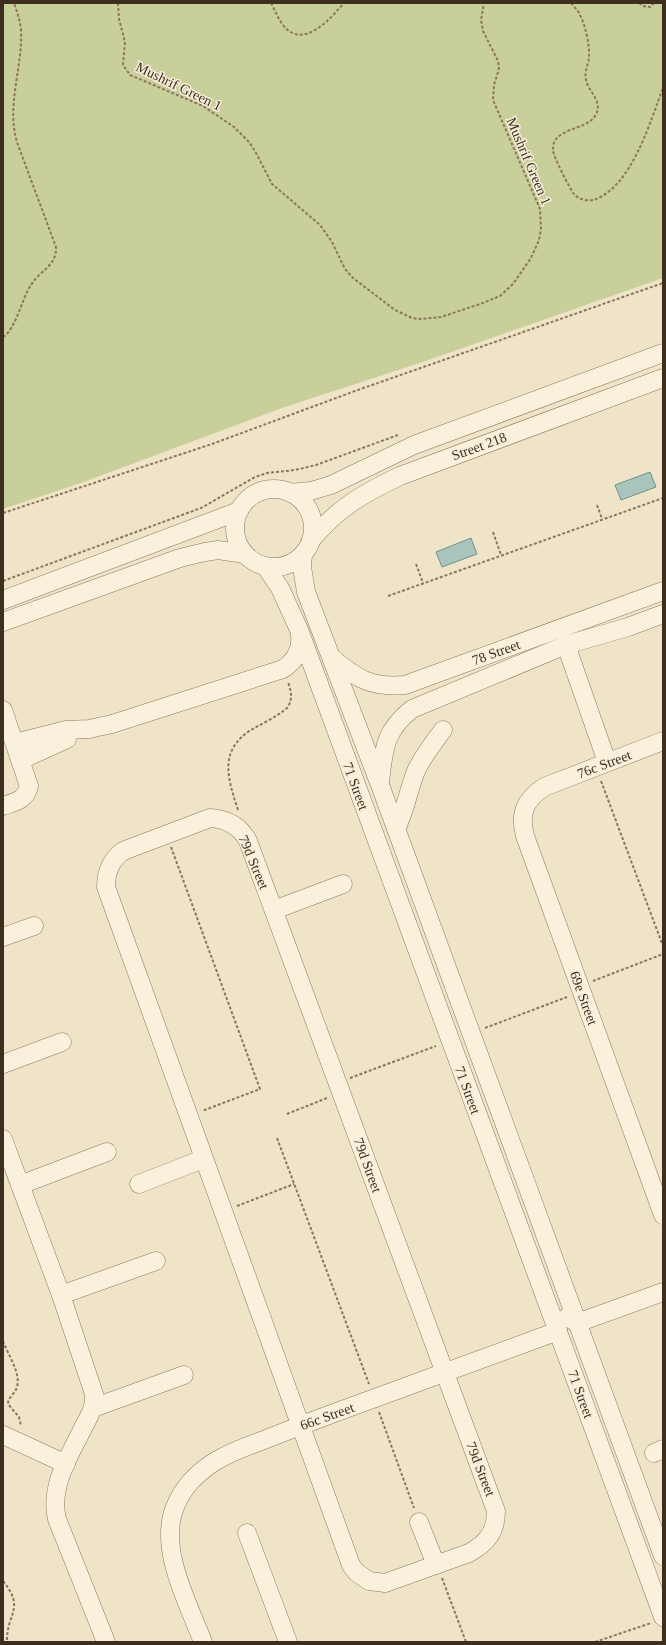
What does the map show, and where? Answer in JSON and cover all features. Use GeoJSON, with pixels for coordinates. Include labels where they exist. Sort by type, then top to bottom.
{"type":"FeatureCollection","features":[{"type":"Feature","properties":{"kind":"street"},"geometry":{"type":"LineString","coordinates":[[290,493],[311,491],[331,485],[414,445],[663,353]]}},
{"type":"Feature","properties":{"kind":"street","name":"Street 218"},"geometry":{"type":"LineString","coordinates":[[307,547],[331,518],[349,503],[368,491],[400,476],[663,378]]}},
{"type":"Feature","properties":{"kind":"street"},"geometry":{"type":"LineString","coordinates":[[275,489],[290,493],[303,502],[309,512],[312,524],[307,547],[298,559],[286,565],[272,567],[258,564],[245,554],[237,541],[235,526],[239,511],[248,499],[260,491],[275,489]]}},
{"type":"Feature","properties":{"kind":"street"},"geometry":{"type":"LineString","coordinates":[[3,600],[239,511]]}},
{"type":"Feature","properties":{"kind":"street","name":"71 Street"},"geometry":{"type":"LineString","coordinates":[[307,547],[303,573],[306,592],[380,785],[663,1556]]}},
{"type":"Feature","properties":{"kind":"street"},"geometry":{"type":"LineString","coordinates":[[3,622],[180,558],[218,550],[245,554]]}},
{"type":"Feature","properties":{"kind":"street","name":"71 Street"},"geometry":{"type":"LineString","coordinates":[[266,566],[280,588],[300,632],[558,1331],[659,1619]]}},
{"type":"Feature","properties":{"kind":"street","name":"78 Street"},"geometry":{"type":"LineString","coordinates":[[332,658],[351,674],[363,681],[376,685],[405,685],[663,591]]}},
{"type":"Feature","properties":{"kind":"street"},"geometry":{"type":"LineString","coordinates":[[616,631],[627,619],[663,603]]}},
{"type":"Feature","properties":{"kind":"street","name":"78 Street"},"geometry":{"type":"LineString","coordinates":[[380,785],[386,742],[396,723],[412,708],[566,645],[616,631],[663,614]]}},
{"type":"Feature","properties":{"kind":"street"},"geometry":{"type":"LineString","coordinates":[[15,743],[66,730],[112,724],[283,669],[296,658],[300,650],[300,632]]}},
{"type":"Feature","properties":{"kind":"street"},"geometry":{"type":"LineString","coordinates":[[566,645],[602,764]]}},
{"type":"Feature","properties":{"kind":"street"},"geometry":{"type":"LineString","coordinates":[[283,669],[305,673],[318,682]]}},
{"type":"Feature","properties":{"kind":"street"},"geometry":{"type":"LineString","coordinates":[[3,710],[29,786],[28,793],[23,798],[3,806]]}},
{"type":"Feature","properties":{"kind":"street"},"geometry":{"type":"LineString","coordinates":[[21,760],[72,737],[81,729]]}},
{"type":"Feature","properties":{"kind":"street"},"geometry":{"type":"LineString","coordinates":[[396,829],[403,815],[416,772],[426,752],[443,730]]}},
{"type":"Feature","properties":{"kind":"street","name":"76c Street"},"geometry":{"type":"LineString","coordinates":[[544,787],[663,741]]}},
{"type":"Feature","properties":{"kind":"street","name":"69e Street"},"geometry":{"type":"LineString","coordinates":[[544,787],[534,793],[527,802],[523,813],[522,825],[525,836],[663,1215]]}},
{"type":"Feature","properties":{"kind":"street","name":"79d Street"},"geometry":{"type":"LineString","coordinates":[[210,818],[223,820],[235,825],[245,835],[248,841],[496,1511],[496,1522],[492,1532],[487,1541],[478,1548],[385,1583],[369,1581],[356,1572],[351,1565],[203,1159],[106,886],[107,873],[113,860],[118,855],[129,848],[166,834],[210,818]]}},
{"type":"Feature","properties":{"kind":"street"},"geometry":{"type":"LineString","coordinates":[[274,910],[343,884]]}},
{"type":"Feature","properties":{"kind":"street"},"geometry":{"type":"LineString","coordinates":[[3,938],[34,926]]}},
{"type":"Feature","properties":{"kind":"street"},"geometry":{"type":"LineString","coordinates":[[3,1064],[62,1042]]}},
{"type":"Feature","properties":{"kind":"street"},"geometry":{"type":"LineString","coordinates":[[3,1139],[61,1295],[92,1389],[94,1399],[93,1408],[66,1464],[56,1491],[55,1511],[106,1642]]}},
{"type":"Feature","properties":{"kind":"street"},"geometry":{"type":"LineString","coordinates":[[20,1185],[107,1152]]}},
{"type":"Feature","properties":{"kind":"street"},"geometry":{"type":"LineString","coordinates":[[139,1184],[203,1159]]}},
{"type":"Feature","properties":{"kind":"street"},"geometry":{"type":"LineString","coordinates":[[525,1244],[531,1241],[537,1243],[564,1313],[572,1321],[577,1323],[663,1292]]}},
{"type":"Feature","properties":{"kind":"street"},"geometry":{"type":"LineString","coordinates":[[61,1295],[156,1261]]}},
{"type":"Feature","properties":{"kind":"street","name":"66c Street"},"geometry":{"type":"LineString","coordinates":[[203,1642],[175,1569],[170,1549],[170,1528],[174,1508],[184,1489],[198,1474],[215,1462],[248,1446],[301,1425],[558,1331]]}},
{"type":"Feature","properties":{"kind":"street"},"geometry":{"type":"LineString","coordinates":[[93,1408],[184,1375]]}},
{"type":"Feature","properties":{"kind":"street"},"geometry":{"type":"LineString","coordinates":[[9,1438],[66,1464]]}},
{"type":"Feature","properties":{"kind":"street"},"geometry":{"type":"LineString","coordinates":[[419,1522],[436,1565]]}},
{"type":"Feature","properties":{"kind":"street"},"geometry":{"type":"LineString","coordinates":[[247,1533],[288,1642]]}},
{"type":"Feature","properties":{"kind":"path"},"geometry":{"type":"LineString","coordinates":[[3,337],[10,330],[30,286],[37,276],[54,260],[56,254],[56,247],[16,141],[13,129],[13,112],[21,31],[14,3]]}},
{"type":"Feature","properties":{"kind":"path","name":"Mushrif Green 1"},"geometry":{"type":"LineString","coordinates":[[118,3],[119,19],[125,42],[123,65],[130,75],[203,106],[234,128],[249,142],[272,184],[320,225],[332,242],[345,269],[353,278],[394,310],[408,316],[422,319],[441,317],[484,304],[500,296],[513,284],[531,258],[539,240],[541,229],[540,209],[493,100],[494,85],[499,66],[483,31],[481,20],[484,3]]}},
{"type":"Feature","properties":{"kind":"path"},"geometry":{"type":"LineString","coordinates":[[271,3],[284,26],[295,34],[308,34],[319,29],[330,20],[344,3]]}},
{"type":"Feature","properties":{"kind":"path"},"geometry":{"type":"LineString","coordinates":[[571,3],[583,22],[590,54],[586,69],[586,82],[598,105],[598,110],[593,119],[559,136],[554,144],[554,154],[575,195],[583,200],[593,200],[617,186],[647,133],[663,88]]}},
{"type":"Feature","properties":{"kind":"path"},"geometry":{"type":"LineString","coordinates":[[638,3],[643,6],[650,7],[654,3]]}},
{"type":"Feature","properties":{"kind":"path"},"geometry":{"type":"LineString","coordinates":[[3,514],[212,444],[355,391],[663,283]]}},
{"type":"Feature","properties":{"kind":"path"},"geometry":{"type":"LineString","coordinates":[[3,581],[201,508],[255,477],[316,464],[403,433]]}},
{"type":"Feature","properties":{"kind":"path"},"geometry":{"type":"LineString","coordinates":[[388,596],[663,498]]}},
{"type":"Feature","properties":{"kind":"path"},"geometry":{"type":"LineString","coordinates":[[597,505],[602,519]]}},
{"type":"Feature","properties":{"kind":"path"},"geometry":{"type":"LineString","coordinates":[[493,532],[501,555]]}},
{"type":"Feature","properties":{"kind":"path"},"geometry":{"type":"LineString","coordinates":[[416,564],[423,583]]}},
{"type":"Feature","properties":{"kind":"path"},"geometry":{"type":"LineString","coordinates":[[239,813],[227,772],[230,758],[236,744],[242,737],[288,707],[291,702],[292,695],[283,669]]}},
{"type":"Feature","properties":{"kind":"path"},"geometry":{"type":"LineString","coordinates":[[602,764],[663,946]]}},
{"type":"Feature","properties":{"kind":"path"},"geometry":{"type":"LineString","coordinates":[[166,834],[260,1088],[188,1117]]}},
{"type":"Feature","properties":{"kind":"path"},"geometry":{"type":"LineString","coordinates":[[471,1033],[663,954]]}},
{"type":"Feature","properties":{"kind":"path"},"geometry":{"type":"LineString","coordinates":[[287,1114],[339,1088],[450,1040]]}},
{"type":"Feature","properties":{"kind":"path"},"geometry":{"type":"LineString","coordinates":[[277,1138],[419,1522]]}},
{"type":"Feature","properties":{"kind":"path"},"geometry":{"type":"LineString","coordinates":[[222,1211],[295,1184]]}},
{"type":"Feature","properties":{"kind":"path"},"geometry":{"type":"LineString","coordinates":[[3,1341],[16,1373],[17,1380],[15,1392],[8,1401]]}},
{"type":"Feature","properties":{"kind":"path"},"geometry":{"type":"LineString","coordinates":[[3,1401],[8,1401]]}},
{"type":"Feature","properties":{"kind":"path"},"geometry":{"type":"LineString","coordinates":[[8,1401],[9,1406],[17,1414],[20,1421],[20,1428],[9,1438]]}},
{"type":"Feature","properties":{"kind":"path"},"geometry":{"type":"LineString","coordinates":[[436,1565],[444,1582],[466,1642]]}},
{"type":"Feature","properties":{"kind":"path"},"geometry":{"type":"LineString","coordinates":[[3,1581],[12,1592],[15,1603],[14,1615],[7,1634],[7,1642]]}},
{"type":"Feature","properties":{"kind":"path"},"geometry":{"type":"LineString","coordinates":[[595,1642],[659,1619]]}},
{"type":"Feature","properties":{"kind":"green space"},"geometry":{"type":"Polygon","coordinates":[[[3,3],[663,3],[663,278],[423,362],[285,407],[81,483],[3,509],[3,3]]]}},
{"type":"Feature","properties":{"kind":"water"},"geometry":{"type":"Polygon","coordinates":[[[650,472],[656,487],[621,500],[615,485],[650,472]]]}},
{"type":"Feature","properties":{"kind":"water"},"geometry":{"type":"Polygon","coordinates":[[[471,538],[477,554],[442,567],[436,552],[471,538]]]}}]}
